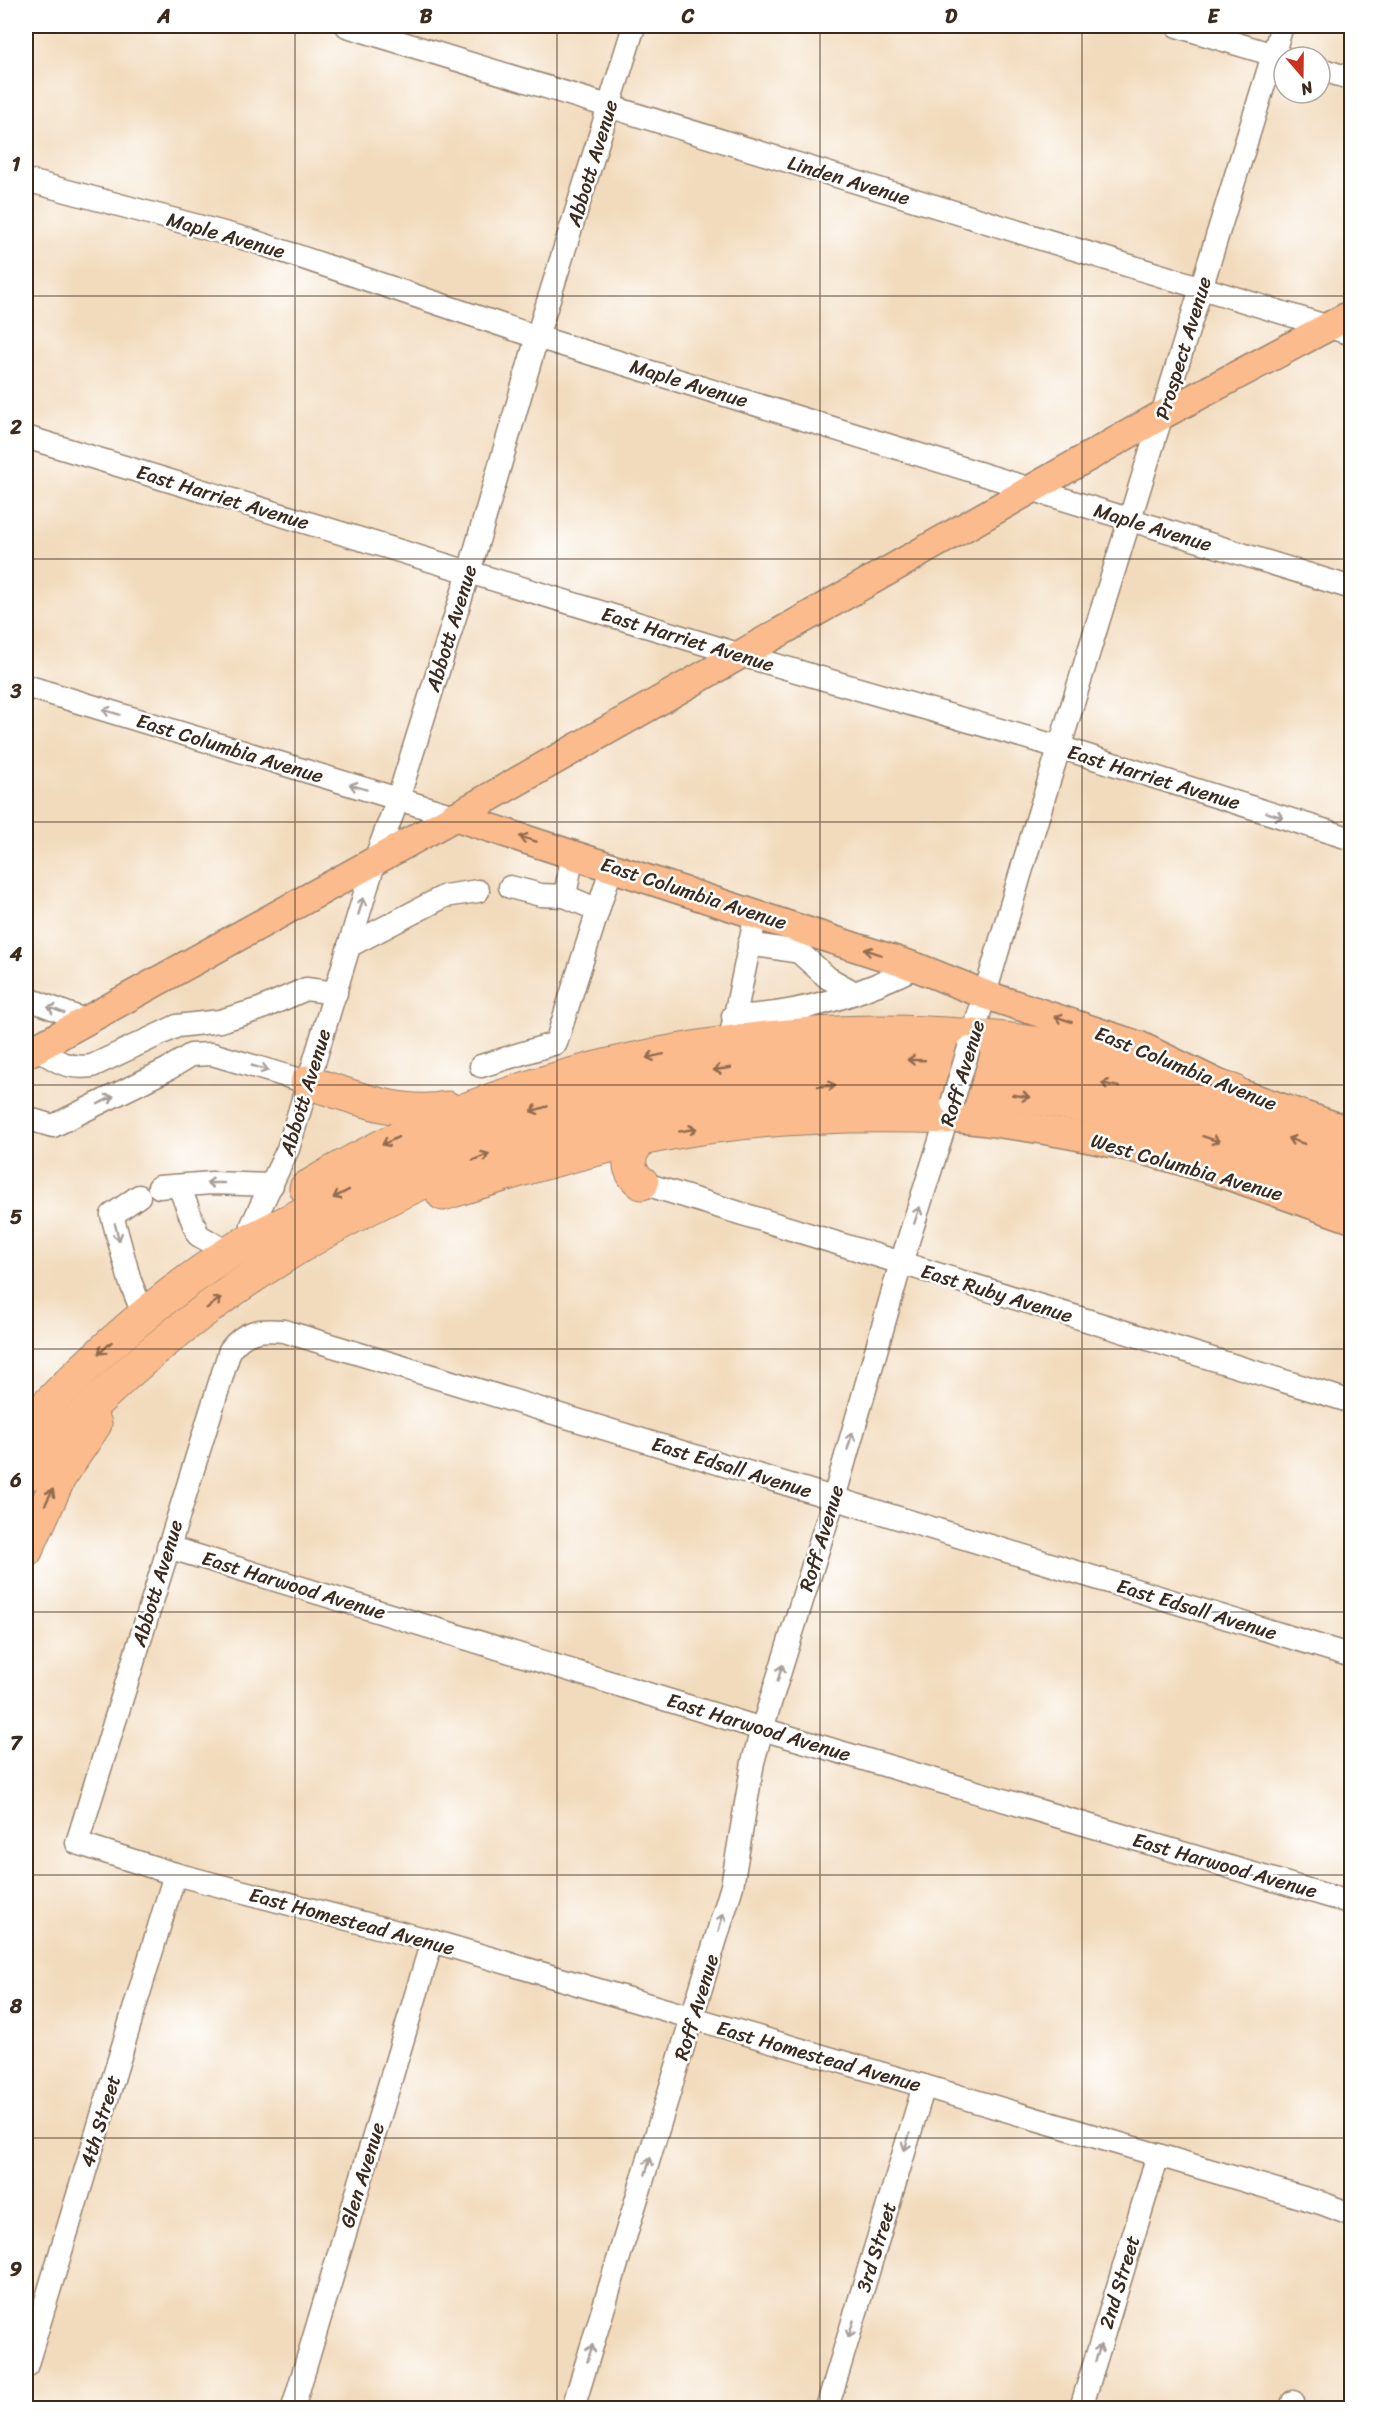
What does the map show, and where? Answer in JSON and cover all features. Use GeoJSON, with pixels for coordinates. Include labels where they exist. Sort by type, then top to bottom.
{"type":"FeatureCollection","features":[{"type":"Feature","properties":{"kind":"highway"},"geometry":{"type":"LineString","coordinates":[[26,1413],[69,1381],[144,1316],[331,1173],[390,1141],[439,1119],[496,1099],[732,1029],[773,1037],[858,1032],[971,1042],[1036,1043],[1159,1069],[1233,1091]]}},
{"type":"Feature","properties":{"kind":"highway"},"geometry":{"type":"LineString","coordinates":[[239,1242],[397,1165],[506,1120],[596,1093],[657,1079],[772,1064],[848,1059],[924,1060],[1002,1067],[1077,1078],[1191,1106],[1352,1160]]}},
{"type":"Feature","properties":{"kind":"highway"},"geometry":{"type":"LineString","coordinates":[[307,1082],[378,1104],[410,1110],[440,1109],[496,1099]]}},
{"type":"Feature","properties":{"kind":"highway"},"geometry":{"type":"LineString","coordinates":[[26,1475],[95,1401],[186,1323],[225,1295],[315,1238],[420,1183],[494,1152],[603,1118],[679,1102],[755,1091],[869,1085],[946,1088],[1022,1096],[1088,1107],[1135,1118],[1209,1138],[1352,1188]]}},
{"type":"Feature","properties":{"kind":"highway"},"geometry":{"type":"LineString","coordinates":[[315,1238],[468,1186],[643,1138],[732,1124],[808,1117],[950,1110]]}},
{"type":"Feature","properties":{"kind":"highway"},"geometry":{"type":"LineString","coordinates":[[642,1183],[631,1172],[629,1158],[633,1147],[643,1138]]}},
{"type":"Feature","properties":{"kind":"highway"},"geometry":{"type":"LineString","coordinates":[[26,1551],[59,1478],[135,1365]]}},
{"type":"Feature","properties":{"kind":"highway"},"geometry":{"type":"LineString","coordinates":[[26,1427],[69,1381]]}},
{"type":"Feature","properties":{"kind":"main road"},"geometry":{"type":"LineString","coordinates":[[32,1051],[741,655],[1162,416],[1344,325]]}},
{"type":"Feature","properties":{"kind":"main road","name":"East Columbia Avenue"},"geometry":{"type":"LineString","coordinates":[[454,816],[573,853],[916,967],[986,995],[1140,1046],[1233,1091],[1352,1132]]}},
{"type":"Feature","properties":{"kind":"main road","name":"West Columbia Avenue"},"geometry":{"type":"LineString","coordinates":[[950,1110],[1130,1147],[1213,1171],[1352,1219]]}},
{"type":"Feature","properties":{"kind":"street","name":"Linden Avenue"},"geometry":{"type":"LineString","coordinates":[[347,26],[1202,287],[1344,325]]}},
{"type":"Feature","properties":{"kind":"street","name":"Abbott Avenue"},"geometry":{"type":"LineString","coordinates":[[239,1242],[272,1185],[288,1149],[375,860],[398,799],[469,572],[537,337],[634,26]]}},
{"type":"Feature","properties":{"kind":"street"},"geometry":{"type":"LineString","coordinates":[[1176,26],[1272,54]]}},
{"type":"Feature","properties":{"kind":"street","name":"Prospect Avenue"},"geometry":{"type":"LineString","coordinates":[[1280,45],[1282,26]]}},
{"type":"Feature","properties":{"kind":"street"},"geometry":{"type":"LineString","coordinates":[[1332,73],[1352,79]]}},
{"type":"Feature","properties":{"kind":"street","name":"Prospect Avenue"},"geometry":{"type":"LineString","coordinates":[[1084,671],[1202,287],[1272,77]]}},
{"type":"Feature","properties":{"kind":"street","name":"Maple Avenue"},"geometry":{"type":"LineString","coordinates":[[26,180],[250,240],[537,337],[1352,588]]}},
{"type":"Feature","properties":{"kind":"street","name":"East Harriet Avenue"},"geometry":{"type":"LineString","coordinates":[[26,437],[741,655],[1059,747],[1352,838]]}},
{"type":"Feature","properties":{"kind":"street","name":"Roff Avenue"},"geometry":{"type":"LineString","coordinates":[[573,2409],[732,1886],[753,1762],[762,1729],[834,1498],[901,1263],[986,995],[1023,865],[1084,671]]}},
{"type":"Feature","properties":{"kind":"street","name":"East Columbia Avenue"},"geometry":{"type":"LineString","coordinates":[[26,686],[454,816]]}},
{"type":"Feature","properties":{"kind":"street"},"geometry":{"type":"LineString","coordinates":[[565,896],[573,853]]}},
{"type":"Feature","properties":{"kind":"street"},"geometry":{"type":"LineString","coordinates":[[481,1066],[556,1043],[612,866]]}},
{"type":"Feature","properties":{"kind":"street"},"geometry":{"type":"LineString","coordinates":[[510,887],[542,895],[565,896],[598,910]]}},
{"type":"Feature","properties":{"kind":"street"},"geometry":{"type":"LineString","coordinates":[[349,946],[445,896],[478,891]]}},
{"type":"Feature","properties":{"kind":"street"},"geometry":{"type":"LineString","coordinates":[[732,1029],[756,914]]}},
{"type":"Feature","properties":{"kind":"street"},"geometry":{"type":"LineString","coordinates":[[749,944],[799,952],[828,978],[855,993]]}},
{"type":"Feature","properties":{"kind":"street"},"geometry":{"type":"LineString","coordinates":[[732,1029],[754,1016],[806,1009],[878,985],[916,967]]}},
{"type":"Feature","properties":{"kind":"street"},"geometry":{"type":"LineString","coordinates":[[32,1051],[60,1065],[79,1068],[92,1066],[177,1026],[220,1021],[260,1009],[306,989],[336,993]]}},
{"type":"Feature","properties":{"kind":"street"},"geometry":{"type":"LineString","coordinates":[[26,998],[87,1021]]}},
{"type":"Feature","properties":{"kind":"street"},"geometry":{"type":"LineString","coordinates":[[26,1118],[53,1126],[168,1069],[191,1055],[212,1054],[307,1082]]}},
{"type":"Feature","properties":{"kind":"street"},"geometry":{"type":"LineString","coordinates":[[144,1316],[130,1281],[112,1215],[159,1190],[213,1183],[272,1185]]}},
{"type":"Feature","properties":{"kind":"street","name":"East Ruby Avenue"},"geometry":{"type":"LineString","coordinates":[[642,1183],[1352,1402]]}},
{"type":"Feature","properties":{"kind":"street"},"geometry":{"type":"LineString","coordinates":[[159,1190],[198,1235],[239,1242]]}},
{"type":"Feature","properties":{"kind":"street","name":"East Edsall Avenue"},"geometry":{"type":"LineString","coordinates":[[249,1332],[261,1329],[284,1331],[1352,1656]]}},
{"type":"Feature","properties":{"kind":"street","name":"Abbott Avenue"},"geometry":{"type":"LineString","coordinates":[[77,1842],[230,1350],[237,1340],[249,1332]]}},
{"type":"Feature","properties":{"kind":"street","name":"East Harwood Avenue"},"geometry":{"type":"LineString","coordinates":[[168,1546],[762,1729],[1352,1903]]}},
{"type":"Feature","properties":{"kind":"street","name":"East Homestead Avenue"},"geometry":{"type":"LineString","coordinates":[[77,1842],[175,1874],[432,1941],[1324,2204],[1352,2215]]}},
{"type":"Feature","properties":{"kind":"street","name":"4th Street"},"geometry":{"type":"LineString","coordinates":[[26,2367],[175,1874]]}},
{"type":"Feature","properties":{"kind":"street","name":"Glen Avenue"},"geometry":{"type":"LineString","coordinates":[[292,2409],[432,1941]]}},
{"type":"Feature","properties":{"kind":"street","name":"3rd Street"},"geometry":{"type":"LineString","coordinates":[[827,2409],[924,2086]]}},
{"type":"Feature","properties":{"kind":"street","name":"2nd Street"},"geometry":{"type":"LineString","coordinates":[[1081,2409],[1158,2155]]}}]}
